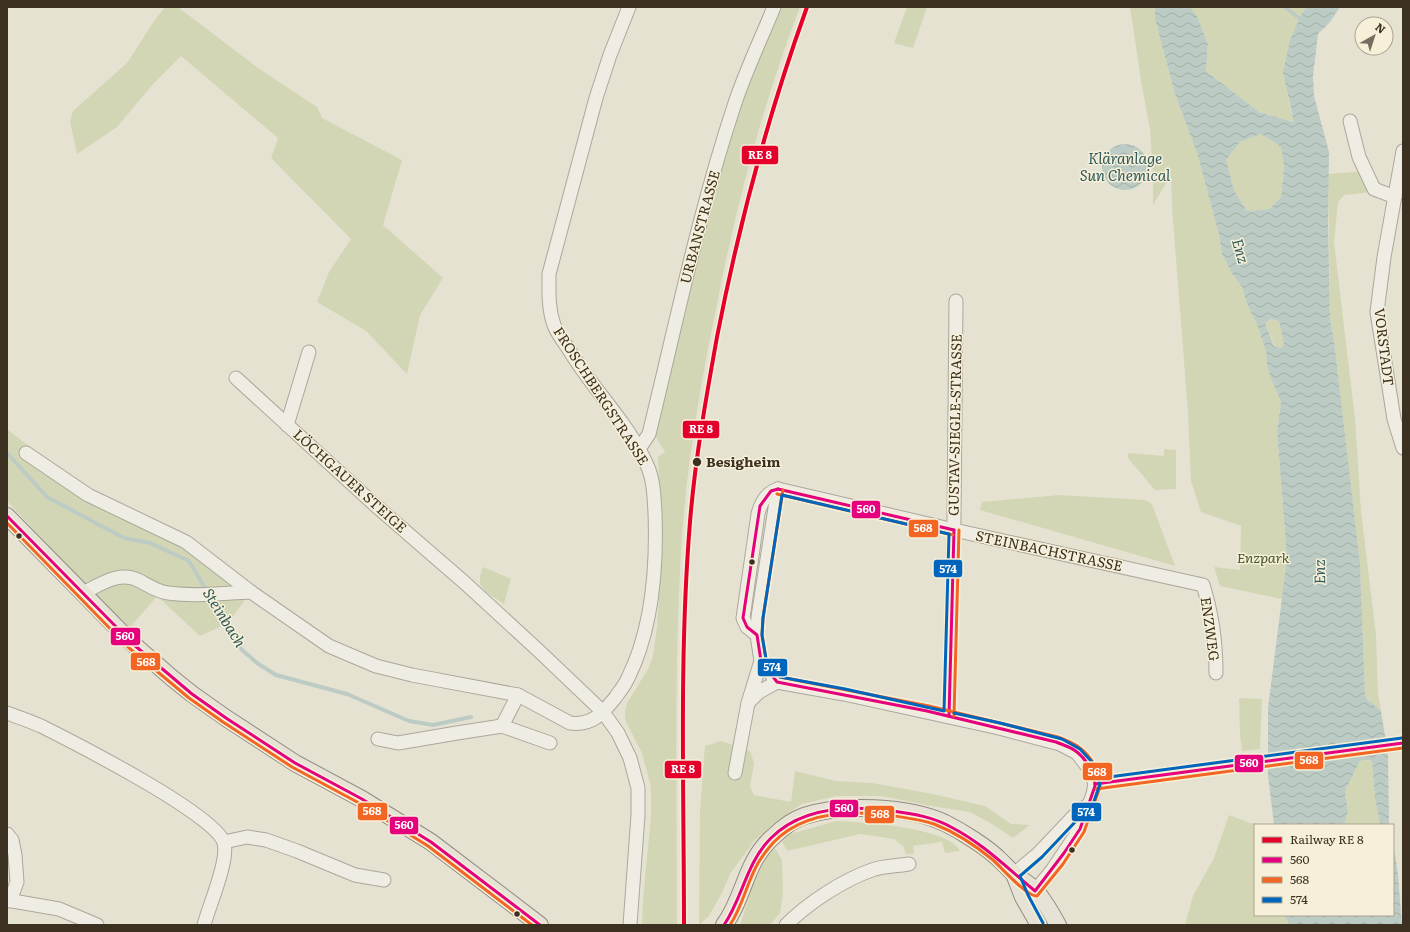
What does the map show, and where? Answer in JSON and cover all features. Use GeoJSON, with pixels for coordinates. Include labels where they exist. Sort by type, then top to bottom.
{"type":"FeatureCollection","features":[{"type":"Feature","properties":{"kind":"main road"},"geometry":{"type":"LineString","coordinates":[[8,518],[133,644],[172,678],[198,698],[296,763],[362,799],[431,842],[540,925]]}},
{"type":"Feature","properties":{"kind":"main road"},"geometry":{"type":"LineString","coordinates":[[726,922],[738,899],[752,864],[773,836],[784,827],[802,817],[818,812],[839,809],[870,808],[890,810],[925,817],[944,823],[970,838],[993,853],[1014,874],[1036,891],[1058,925]]}},
{"type":"Feature","properties":{"kind":"main road"},"geometry":{"type":"LineString","coordinates":[[1014,874],[1023,897],[1039,925]]}},
{"type":"Feature","properties":{"kind":"street","name":"FROSCHBERGSTRASSE"},"geometry":{"type":"LineString","coordinates":[[26,453],[88,495],[186,542],[251,592],[329,646],[352,657],[376,666],[412,675],[518,695],[570,723],[579,724],[588,722],[603,712],[626,683],[636,662],[643,639],[651,601],[656,548],[654,491],[648,467],[638,449],[625,428],[576,361],[554,326],[548,301],[549,274],[596,98],[610,55],[629,7]]}},
{"type":"Feature","properties":{"kind":"street","name":"URBANSTRASSE"},"geometry":{"type":"LineString","coordinates":[[638,449],[649,434],[690,262],[714,171],[736,101],[774,7]]}},
{"type":"Feature","properties":{"kind":"street"},"geometry":{"type":"LineString","coordinates":[[1350,121],[1359,157],[1374,189],[1395,197]]}},
{"type":"Feature","properties":{"kind":"street","name":"VORSTADT"},"geometry":{"type":"LineString","coordinates":[[1403,151],[1384,257],[1377,312],[1394,419],[1403,448]]}},
{"type":"Feature","properties":{"kind":"street","name":"GUSTAV-SIEGLE-STRASSE"},"geometry":{"type":"LineString","coordinates":[[949,716],[954,530],[956,301]]}},
{"type":"Feature","properties":{"kind":"street"},"geometry":{"type":"LineString","coordinates":[[288,425],[309,352]]}},
{"type":"Feature","properties":{"kind":"street","name":"LÖCHGAUER STEIGE"},"geometry":{"type":"LineString","coordinates":[[236,378],[375,505],[465,583],[603,712],[618,733],[630,758],[638,788],[638,815],[630,925]]}},
{"type":"Feature","properties":{"kind":"street"},"geometry":{"type":"LineString","coordinates":[[757,635],[747,627],[743,618],[760,506],[771,492],[778,489]]}},
{"type":"Feature","properties":{"kind":"street"},"geometry":{"type":"LineString","coordinates":[[735,773],[748,703],[761,661],[757,635],[758,617],[778,489]]}},
{"type":"Feature","properties":{"kind":"street","name":"STEINBACHSTRASSE"},"geometry":{"type":"LineString","coordinates":[[778,489],[954,530],[1203,585]]}},
{"type":"Feature","properties":{"kind":"street"},"geometry":{"type":"LineString","coordinates":[[751,565],[766,568]]}},
{"type":"Feature","properties":{"kind":"street"},"geometry":{"type":"LineString","coordinates":[[83,593],[110,579],[130,577],[159,591],[175,594],[214,595],[251,592]]}},
{"type":"Feature","properties":{"kind":"street","name":"ENZWEG"},"geometry":{"type":"LineString","coordinates":[[1203,585],[1207,598],[1214,638],[1216,673]]}},
{"type":"Feature","properties":{"kind":"street"},"geometry":{"type":"LineString","coordinates":[[761,661],[777,682]]}},
{"type":"Feature","properties":{"kind":"street"},"geometry":{"type":"LineString","coordinates":[[748,703],[759,692],[777,682],[844,694],[949,716],[1000,728],[1070,748],[1087,764],[1095,784],[1080,829],[1036,891]]}},
{"type":"Feature","properties":{"kind":"street"},"geometry":{"type":"LineString","coordinates":[[502,726],[518,695]]}},
{"type":"Feature","properties":{"kind":"street"},"geometry":{"type":"LineString","coordinates":[[7,713],[39,725],[95,753],[167,795],[214,829],[224,842],[224,855],[220,875],[204,925]]}},
{"type":"Feature","properties":{"kind":"street"},"geometry":{"type":"LineString","coordinates":[[378,739],[398,743],[502,726],[550,743]]}},
{"type":"Feature","properties":{"kind":"street"},"geometry":{"type":"LineString","coordinates":[[1095,784],[1398,743]]}},
{"type":"Feature","properties":{"kind":"street"},"geometry":{"type":"LineString","coordinates":[[1014,874],[1038,854],[1074,816],[1088,805]]}},
{"type":"Feature","properties":{"kind":"street"},"geometry":{"type":"LineString","coordinates":[[7,834],[12,840],[15,855],[16,882],[8,901],[59,909],[97,925]]}},
{"type":"Feature","properties":{"kind":"street"},"geometry":{"type":"LineString","coordinates":[[224,842],[247,837],[266,840],[355,875],[384,880]]}},
{"type":"Feature","properties":{"kind":"street"},"geometry":{"type":"LineString","coordinates":[[786,925],[793,918],[835,887],[873,870],[909,864]]}},
{"type":"Feature","properties":{"kind":"green space"},"geometry":{"type":"Polygon","coordinates":[[[165,7],[178,7],[258,68],[317,107],[322,118],[402,160],[383,225],[443,278],[420,315],[407,374],[366,331],[317,302],[329,272],[351,239],[271,158],[278,138],[181,56],[153,84],[117,127],[77,154],[70,122],[73,111],[127,63],[154,21],[165,7]]]}},
{"type":"Feature","properties":{"kind":"green space"},"geometry":{"type":"Polygon","coordinates":[[[769,7],[800,7],[786,44],[762,120],[731,236],[694,431],[683,520],[677,644],[677,925],[642,925],[651,816],[651,787],[642,753],[625,719],[625,711],[627,703],[648,669],[653,656],[657,627],[662,549],[658,457],[665,452],[646,421],[708,171],[728,103],[769,7]]]}},
{"type":"Feature","properties":{"kind":"green space"},"geometry":{"type":"Polygon","coordinates":[[[907,7],[927,7],[913,48],[894,43],[907,7]]]}},
{"type":"Feature","properties":{"kind":"green space","name":"Enzpark"},"geometry":{"type":"Polygon","coordinates":[[[1130,7],[1155,7],[1155,19],[1175,94],[1198,156],[1219,235],[1222,254],[1232,274],[1242,287],[1247,304],[1258,327],[1266,351],[1267,366],[1281,403],[1277,431],[1287,558],[1282,599],[1220,586],[1214,567],[1240,570],[1241,526],[1201,512],[1191,481],[1188,413],[1172,207],[1171,175],[1153,205],[1150,129],[1130,7]]]}},
{"type":"Feature","properties":{"kind":"green space"},"geometry":{"type":"Polygon","coordinates":[[[1190,7],[1307,7],[1301,15],[1284,74],[1290,108],[1295,122],[1259,112],[1206,71],[1208,44],[1197,16],[1190,7]]]}},
{"type":"Feature","properties":{"kind":"green space"},"geometry":{"type":"Polygon","coordinates":[[[1261,134],[1281,147],[1284,166],[1281,197],[1269,209],[1247,211],[1234,190],[1226,160],[1240,142],[1261,134]]]}},
{"type":"Feature","properties":{"kind":"green space"},"geometry":{"type":"Polygon","coordinates":[[[1365,171],[1374,192],[1344,195],[1338,202],[1334,242],[1355,419],[1361,511],[1376,635],[1378,694],[1381,711],[1372,704],[1365,695],[1360,567],[1334,340],[1330,319],[1328,174],[1365,171]]]}},
{"type":"Feature","properties":{"kind":"green space"},"geometry":{"type":"Polygon","coordinates":[[[1271,319],[1279,321],[1284,345],[1280,348],[1275,346],[1265,323],[1271,319]]]}},
{"type":"Feature","properties":{"kind":"green space"},"geometry":{"type":"Polygon","coordinates":[[[7,429],[68,477],[205,562],[245,600],[228,623],[200,636],[157,596],[128,630],[7,501],[7,429]]]}},
{"type":"Feature","properties":{"kind":"green space"},"geometry":{"type":"Polygon","coordinates":[[[1164,449],[1176,450],[1176,489],[1155,490],[1128,458],[1128,453],[1164,456],[1164,449]]]}},
{"type":"Feature","properties":{"kind":"green space"},"geometry":{"type":"Polygon","coordinates":[[[1059,495],[1145,500],[1152,504],[1175,566],[980,510],[982,502],[1059,495]]]}},
{"type":"Feature","properties":{"kind":"green space"},"geometry":{"type":"Polygon","coordinates":[[[483,567],[511,579],[504,604],[486,592],[480,584],[480,576],[483,567]]]}},
{"type":"Feature","properties":{"kind":"green space"},"geometry":{"type":"Polygon","coordinates":[[[1239,698],[1262,699],[1260,749],[1242,751],[1239,698]]]}},
{"type":"Feature","properties":{"kind":"green space"},"geometry":{"type":"Polygon","coordinates":[[[721,741],[750,751],[754,763],[750,787],[754,795],[791,802],[795,771],[836,781],[872,783],[933,794],[985,806],[1011,824],[1030,825],[1013,838],[970,812],[881,796],[837,796],[802,804],[777,821],[755,840],[730,874],[722,893],[709,916],[699,925],[700,810],[705,746],[721,741]]]}},
{"type":"Feature","properties":{"kind":"green space"},"geometry":{"type":"Polygon","coordinates":[[[1360,761],[1372,761],[1375,798],[1380,824],[1344,824],[1348,812],[1345,791],[1360,761]]]}},
{"type":"Feature","properties":{"kind":"green space"},"geometry":{"type":"Polygon","coordinates":[[[1229,815],[1250,823],[1258,824],[1254,824],[1254,916],[1285,916],[1288,922],[1287,925],[1185,925],[1193,896],[1214,858],[1229,815]]]}},
{"type":"Feature","properties":{"kind":"green space"},"geometry":{"type":"Polygon","coordinates":[[[836,821],[903,827],[923,831],[940,836],[953,843],[960,851],[945,853],[942,842],[913,846],[914,854],[906,854],[903,846],[894,839],[860,834],[787,851],[782,842],[790,834],[836,821]]]}},
{"type":"Feature","properties":{"kind":"green space"},"geometry":{"type":"Polygon","coordinates":[[[775,848],[782,860],[783,894],[780,913],[770,925],[740,925],[753,885],[767,856],[775,848]]]}},
{"type":"Feature","properties":{"kind":"water","name":"Enz"},"geometry":{"type":"Polygon","coordinates":[[[1155,7],[1190,7],[1197,16],[1208,44],[1206,71],[1259,112],[1294,122],[1283,73],[1290,40],[1301,15],[1307,7],[1340,7],[1330,22],[1318,34],[1313,76],[1314,96],[1329,152],[1328,220],[1330,319],[1334,340],[1360,564],[1365,695],[1368,700],[1381,711],[1388,755],[1389,824],[1380,824],[1375,798],[1372,761],[1368,760],[1360,761],[1345,791],[1348,812],[1344,824],[1274,824],[1268,775],[1268,708],[1287,558],[1277,431],[1281,403],[1267,366],[1266,351],[1258,327],[1247,304],[1242,287],[1232,274],[1222,254],[1219,235],[1198,156],[1175,94],[1155,19],[1155,7]],[[1261,134],[1240,142],[1226,160],[1234,190],[1247,211],[1269,209],[1281,197],[1284,166],[1281,147],[1261,134]],[[1271,319],[1265,323],[1274,346],[1280,348],[1284,345],[1279,321],[1271,319]]]}},
{"type":"Feature","properties":{"kind":"water","name":"Kläranlage Sun Chemical"},"geometry":{"type":"Polygon","coordinates":[[[1121,144],[1129,144],[1138,148],[1144,154],[1148,167],[1144,180],[1138,186],[1129,190],[1121,190],[1112,186],[1106,180],[1102,171],[1102,163],[1106,154],[1112,148],[1121,144]]]}},
{"type":"Feature","properties":{"kind":"water"},"geometry":{"type":"Polygon","coordinates":[[[1395,854],[1402,925],[1287,925],[1288,922],[1285,916],[1394,916],[1395,854]]]}},
{"type":"Feature","properties":{"kind":"waterway"},"geometry":{"type":"LineString","coordinates":[[1285,7],[1303,21]]}},
{"type":"Feature","properties":{"kind":"waterway","name":"Steinbach"},"geometry":{"type":"LineString","coordinates":[[7,453],[47,497],[124,538],[150,543],[189,561],[241,649],[257,663],[276,675],[347,694],[409,721],[433,725],[471,717]]}},
{"type":"Feature","properties":{"kind":"transit line"},"geometry":{"type":"LineString","coordinates":[[684,925],[684,623],[690,522],[698,452],[717,337],[745,211],[767,129],[807,7]]}},
{"type":"Feature","properties":{"kind":"transit line","name":"560"},"geometry":{"type":"LineString","coordinates":[[778,489],[954,530]]}},
{"type":"Feature","properties":{"kind":"transit line","name":"560"},"geometry":{"type":"LineString","coordinates":[[724,925],[736,903],[750,869],[756,858],[771,838],[784,827],[798,819],[828,810],[844,808],[877,809],[901,812],[923,816],[944,824],[963,834],[985,849],[1035,891],[1080,829],[1095,786],[1092,772],[1084,759],[1077,752],[1056,742],[927,711],[777,682],[761,661],[757,635],[747,627],[743,618],[760,506],[771,491],[778,489]]}},
{"type":"Feature","properties":{"kind":"transit line","name":"568"},"geometry":{"type":"LineString","coordinates":[[730,925],[738,911],[749,882],[758,864],[773,843],[785,832],[799,824],[814,818],[847,813],[895,816],[925,821],[942,827],[980,850],[993,860],[1027,892],[1037,896],[1063,864],[1084,832],[1100,787],[1099,776],[1091,760],[1084,751],[1067,740],[929,706],[780,677],[766,659],[762,635],[763,618],[783,490]]}},
{"type":"Feature","properties":{"kind":"transit line","name":"568"},"geometry":{"type":"LineString","coordinates":[[777,494],[953,535]]}},
{"type":"Feature","properties":{"kind":"transit line","name":"574"},"geometry":{"type":"LineString","coordinates":[[782,495],[949,534],[944,711],[845,689],[780,677],[766,659],[762,635],[763,618],[782,495]]}},
{"type":"Feature","properties":{"kind":"transit line","name":"560"},"geometry":{"type":"LineString","coordinates":[[7,516],[133,644],[192,694],[295,763],[362,799],[431,842],[540,925]]}},
{"type":"Feature","properties":{"kind":"transit line","name":"568"},"geometry":{"type":"LineString","coordinates":[[7,523],[129,648],[189,698],[292,767],[359,803],[428,846],[532,925]]}},
{"type":"Feature","properties":{"kind":"transit line","name":"560"},"geometry":{"type":"LineString","coordinates":[[949,716],[954,530]]}},
{"type":"Feature","properties":{"kind":"transit line","name":"568"},"geometry":{"type":"LineString","coordinates":[[954,716],[959,530]]}},
{"type":"Feature","properties":{"kind":"transit line","name":"574"},"geometry":{"type":"LineString","coordinates":[[954,713],[1062,739],[1080,749],[1092,762],[1100,784],[1092,807],[1077,820],[1042,857],[1020,876],[1043,923]]}},
{"type":"Feature","properties":{"kind":"transit line","name":"574"},"geometry":{"type":"LineString","coordinates":[[1094,779],[1402,738]]}},
{"type":"Feature","properties":{"kind":"transit line","name":"560"},"geometry":{"type":"LineString","coordinates":[[1095,784],[1403,743]]}},
{"type":"Feature","properties":{"kind":"transit line","name":"568"},"geometry":{"type":"LineString","coordinates":[[1096,789],[1403,748]]}},
{"type":"Feature","properties":{"kind":"place","name":"Besigheim"},"geometry":{"type":"Point","coordinates":[697,462]}}]}
